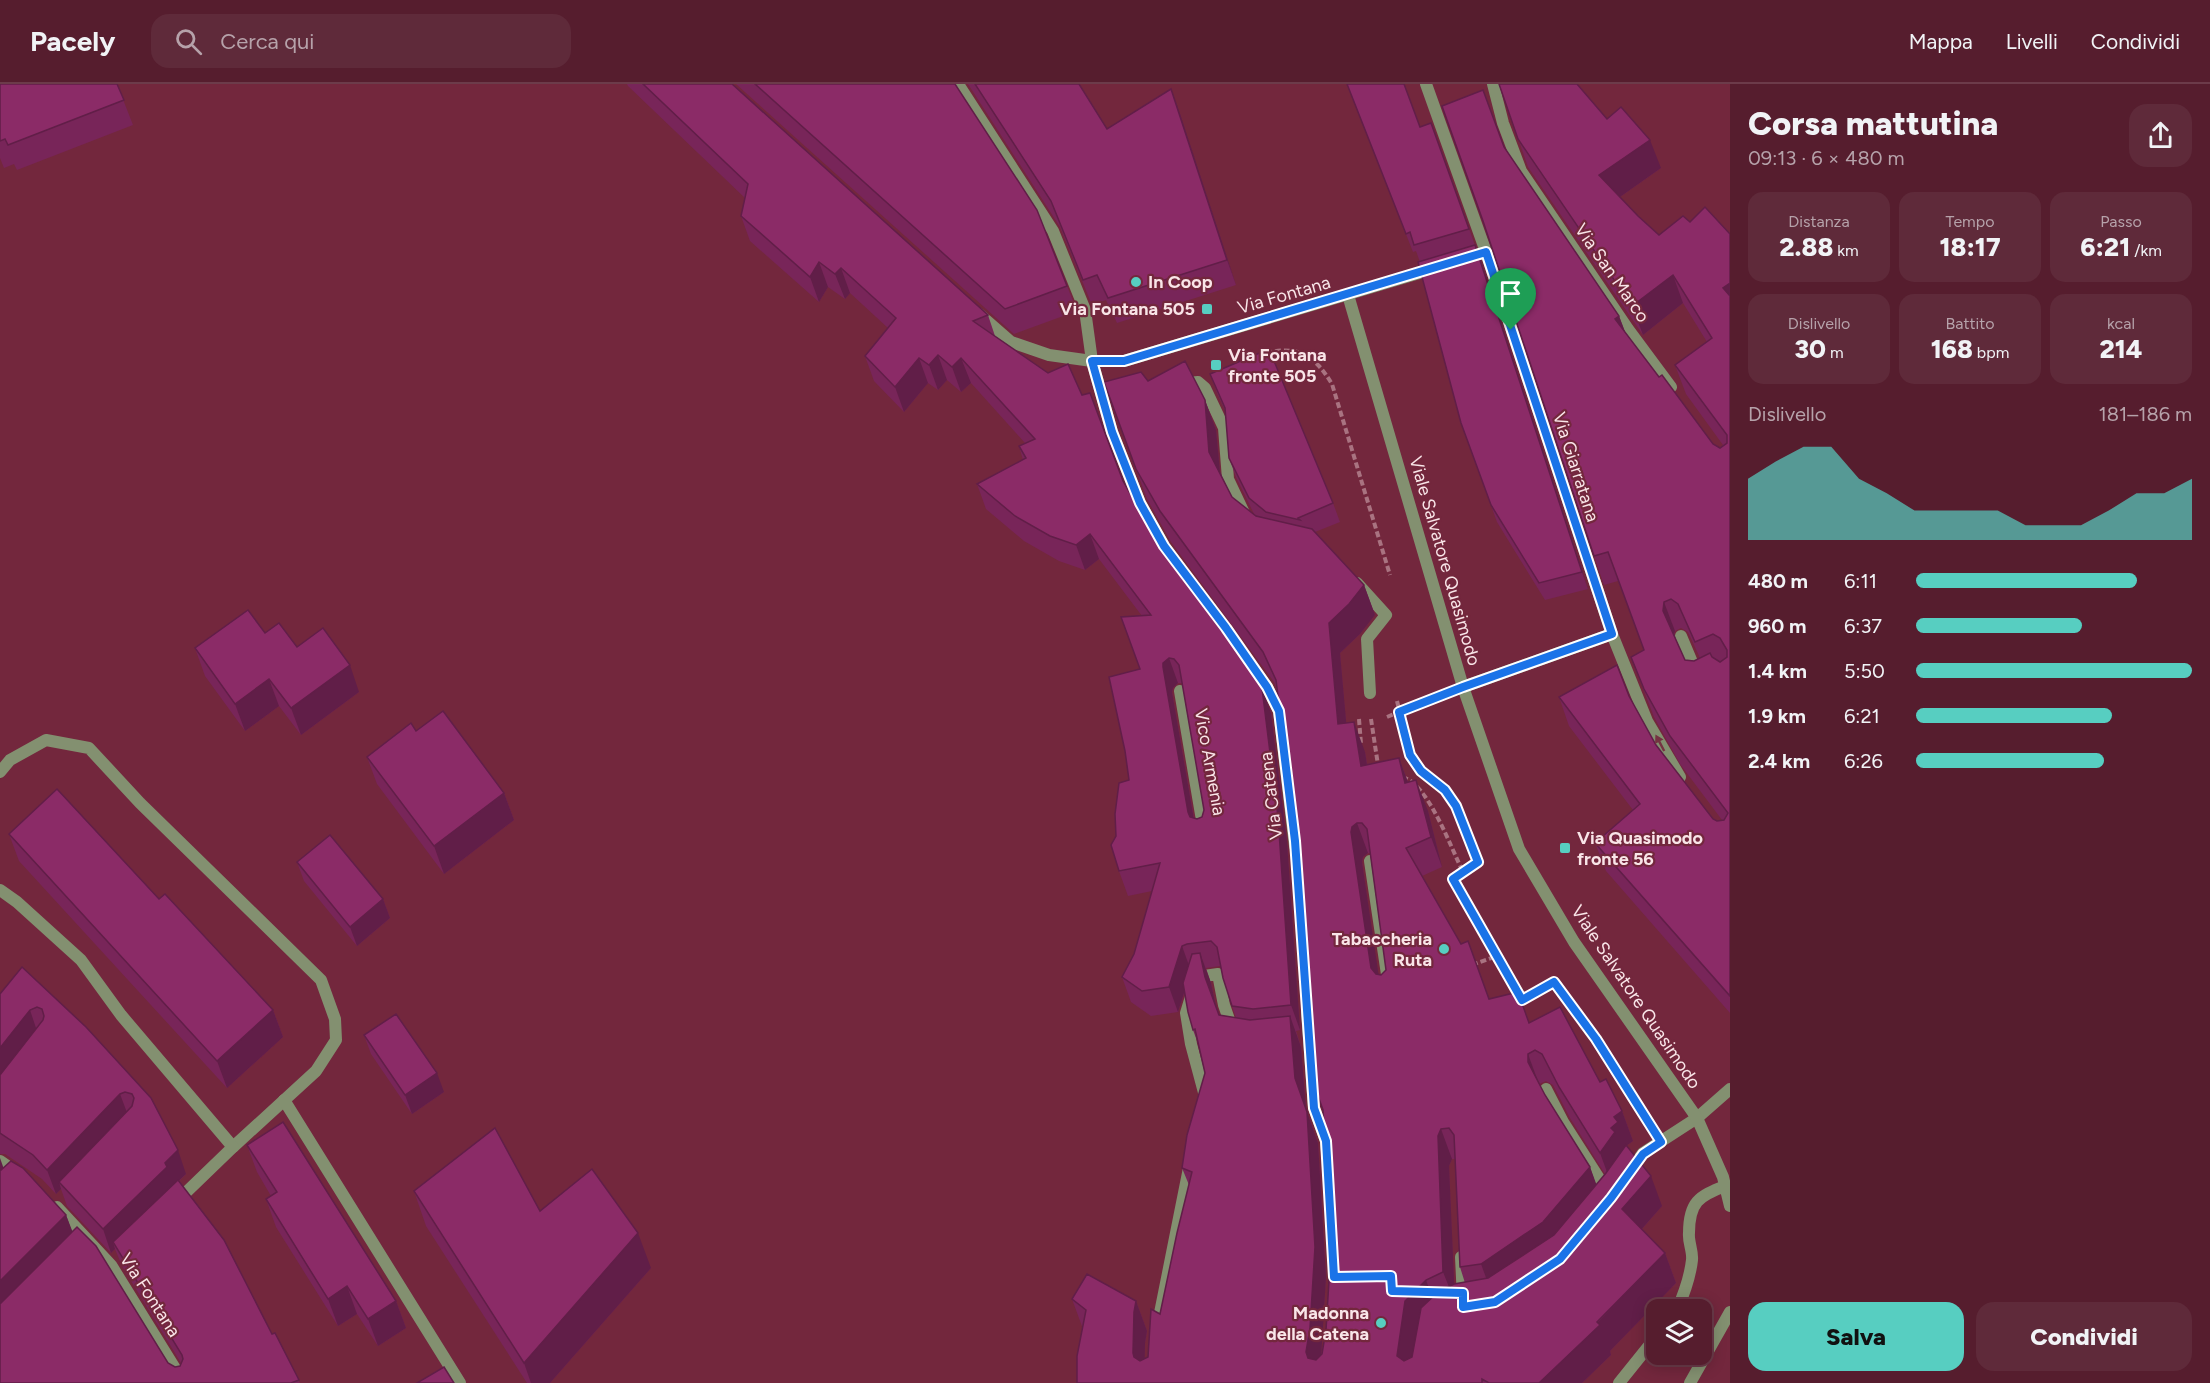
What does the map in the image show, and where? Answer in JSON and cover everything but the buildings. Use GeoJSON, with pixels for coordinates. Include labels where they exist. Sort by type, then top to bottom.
{"type":"FeatureCollection","features":[{"type":"Feature","properties":{"kind":"street","name":"Via Catena"},"geometry":{"type":"LineString","coordinates":[[958,84],[1053,231],[1085,310],[1092,361],[1112,432],[1140,503],[1164,546],[1267,687],[1279,711],[1296,863]]}},
{"type":"Feature","properties":{"kind":"street","name":"Via Giarratana"},"geometry":{"type":"LineString","coordinates":[[1426,84],[1486,252],[1612,634],[1647,721],[1673,769],[1688,787]]}},
{"type":"Feature","properties":{"kind":"street","name":"Via San Marco"},"geometry":{"type":"LineString","coordinates":[[1493,84],[1503,123],[1521,171],[1628,329],[1681,402]]}},
{"type":"Feature","properties":{"kind":"street","name":"Via Fontana"},"geometry":{"type":"LineString","coordinates":[[968,303],[1011,342],[1049,355],[1092,361],[1124,361],[1486,252]]}},
{"type":"Feature","properties":{"kind":"street","name":"Viale Salvatore Quasimodo"},"geometry":{"type":"LineString","coordinates":[[1348,295],[1463,687],[1519,849],[1574,942],[1697,1118],[1723,1177],[1730,1206]]}},
{"type":"Feature","properties":{"kind":"street"},"geometry":{"type":"LineString","coordinates":[[1169,388],[1187,382],[1198,382],[1205,388],[1224,428],[1228,479],[1238,503],[1249,522],[1256,528]]}},
{"type":"Feature","properties":{"kind":"street"},"geometry":{"type":"LineString","coordinates":[[1349,575],[1386,615],[1367,639],[1370,693]]}},
{"type":"Feature","properties":{"kind":"street"},"geometry":{"type":"LineString","coordinates":[[1463,687],[1612,634]]}},
{"type":"Feature","properties":{"kind":"street"},"geometry":{"type":"LineString","coordinates":[[1681,636],[1701,682],[1708,678]]}},
{"type":"Feature","properties":{"kind":"street","name":"Vico Armenia"},"geometry":{"type":"LineString","coordinates":[[1180,691],[1205,836]]}},
{"type":"Feature","properties":{"kind":"street"},"geometry":{"type":"LineString","coordinates":[[0,772],[10,760],[46,740],[89,748],[140,803],[321,980],[334,1018],[336,1040],[316,1071],[168,1210]]}},
{"type":"Feature","properties":{"kind":"street"},"geometry":{"type":"LineString","coordinates":[[1370,861],[1390,997]]}},
{"type":"Feature","properties":{"kind":"street"},"geometry":{"type":"LineString","coordinates":[[0,890],[17,902],[81,960],[121,1015],[233,1147]]}},
{"type":"Feature","properties":{"kind":"street"},"geometry":{"type":"LineString","coordinates":[[1204,1116],[1207,1106],[1191,1044],[1186,1013],[1197,977],[1218,974],[1224,1005],[1235,1039],[1244,1040]]}},
{"type":"Feature","properties":{"kind":"street"},"geometry":{"type":"LineString","coordinates":[[1306,999],[1302,1039],[1314,1108],[1326,1141],[1327,1163]]}},
{"type":"Feature","properties":{"kind":"street"},"geometry":{"type":"LineString","coordinates":[[1546,1089],[1563,1122],[1614,1193],[1643,1154],[1697,1118],[1730,1089]]}},
{"type":"Feature","properties":{"kind":"street"},"geometry":{"type":"LineString","coordinates":[[284,1100],[460,1383]]}},
{"type":"Feature","properties":{"kind":"street"},"geometry":{"type":"LineString","coordinates":[[1153,1343],[1192,1155]]}},
{"type":"Feature","properties":{"kind":"street"},"geometry":{"type":"LineString","coordinates":[[0,1161],[20,1178]]}},
{"type":"Feature","properties":{"kind":"street"},"geometry":{"type":"LineString","coordinates":[[1682,1299],[1692,1259],[1688,1233],[1692,1209],[1702,1195],[1725,1186]]}},
{"type":"Feature","properties":{"kind":"street","name":"Via Fontana"},"geometry":{"type":"LineString","coordinates":[[56,1201],[83,1242],[115,1261],[184,1383]]}},
{"type":"Feature","properties":{"kind":"street"},"geometry":{"type":"LineString","coordinates":[[1461,1247],[1463,1308]]}},
{"type":"Feature","properties":{"kind":"street"},"geometry":{"type":"LineString","coordinates":[[1690,1383],[1730,1312]]}},
{"type":"Feature","properties":{"kind":"street"},"geometry":{"type":"LineString","coordinates":[[1618,1383],[1646,1349]]}},
{"type":"Feature","properties":{"kind":"path"},"geometry":{"type":"LineString","coordinates":[[1259,356],[1282,350],[1297,351],[1311,358],[1328,377],[1392,582]]}},
{"type":"Feature","properties":{"kind":"path"},"geometry":{"type":"LineString","coordinates":[[1387,717],[1463,687]]}},
{"type":"Feature","properties":{"kind":"path"},"geometry":{"type":"LineString","coordinates":[[1395,691],[1410,755],[1421,771],[1445,790],[1456,806],[1478,862],[1453,879],[1522,1000],[1554,982],[1596,1039],[1661,1142]]}},
{"type":"Feature","properties":{"kind":"path"},"geometry":{"type":"LineString","coordinates":[[1370,693],[1371,718],[1380,777]]}},
{"type":"Feature","properties":{"kind":"path"},"geometry":{"type":"LineString","coordinates":[[1351,748],[1362,747],[1359,718],[1371,718]]}},
{"type":"Feature","properties":{"kind":"path"},"geometry":{"type":"LineString","coordinates":[[1397,775],[1409,778],[1419,787],[1463,872]]}},
{"type":"Feature","properties":{"kind":"place","name":"In Coop"},"geometry":{"type":"Point","coordinates":[1136,282]}},
{"type":"Feature","properties":{"kind":"place","name":"Via Fontana 505"},"geometry":{"type":"Point","coordinates":[1207,309]}},
{"type":"Feature","properties":{"kind":"place","name":"Via Fontana fronte 505"},"geometry":{"type":"Point","coordinates":[1216,365]}},
{"type":"Feature","properties":{"kind":"place","name":"Via Quasimodo fronte 56"},"geometry":{"type":"Point","coordinates":[1565,848]}},
{"type":"Feature","properties":{"kind":"place","name":"Tabaccheria Ruta"},"geometry":{"type":"Point","coordinates":[1444,949]}},
{"type":"Feature","properties":{"kind":"place","name":"Madonna della Catena"},"geometry":{"type":"Point","coordinates":[1381,1323]}},
{"type":"Feature","properties":{"kind":"route"},"geometry":{"type":"LineString","coordinates":[[1486,252],[1511,330],[1612,634],[1399,712],[1410,755],[1421,771],[1445,790],[1456,806],[1478,862],[1453,879],[1522,1000],[1554,982],[1596,1039],[1661,1142],[1643,1154],[1611,1198],[1560,1259],[1495,1302],[1463,1307],[1463,1293],[1392,1291],[1391,1276],[1334,1277],[1326,1141],[1314,1108],[1295,841],[1279,711],[1267,687],[1226,628],[1164,546],[1140,503],[1112,432],[1092,361],[1124,361],[1486,252]]}}]}
